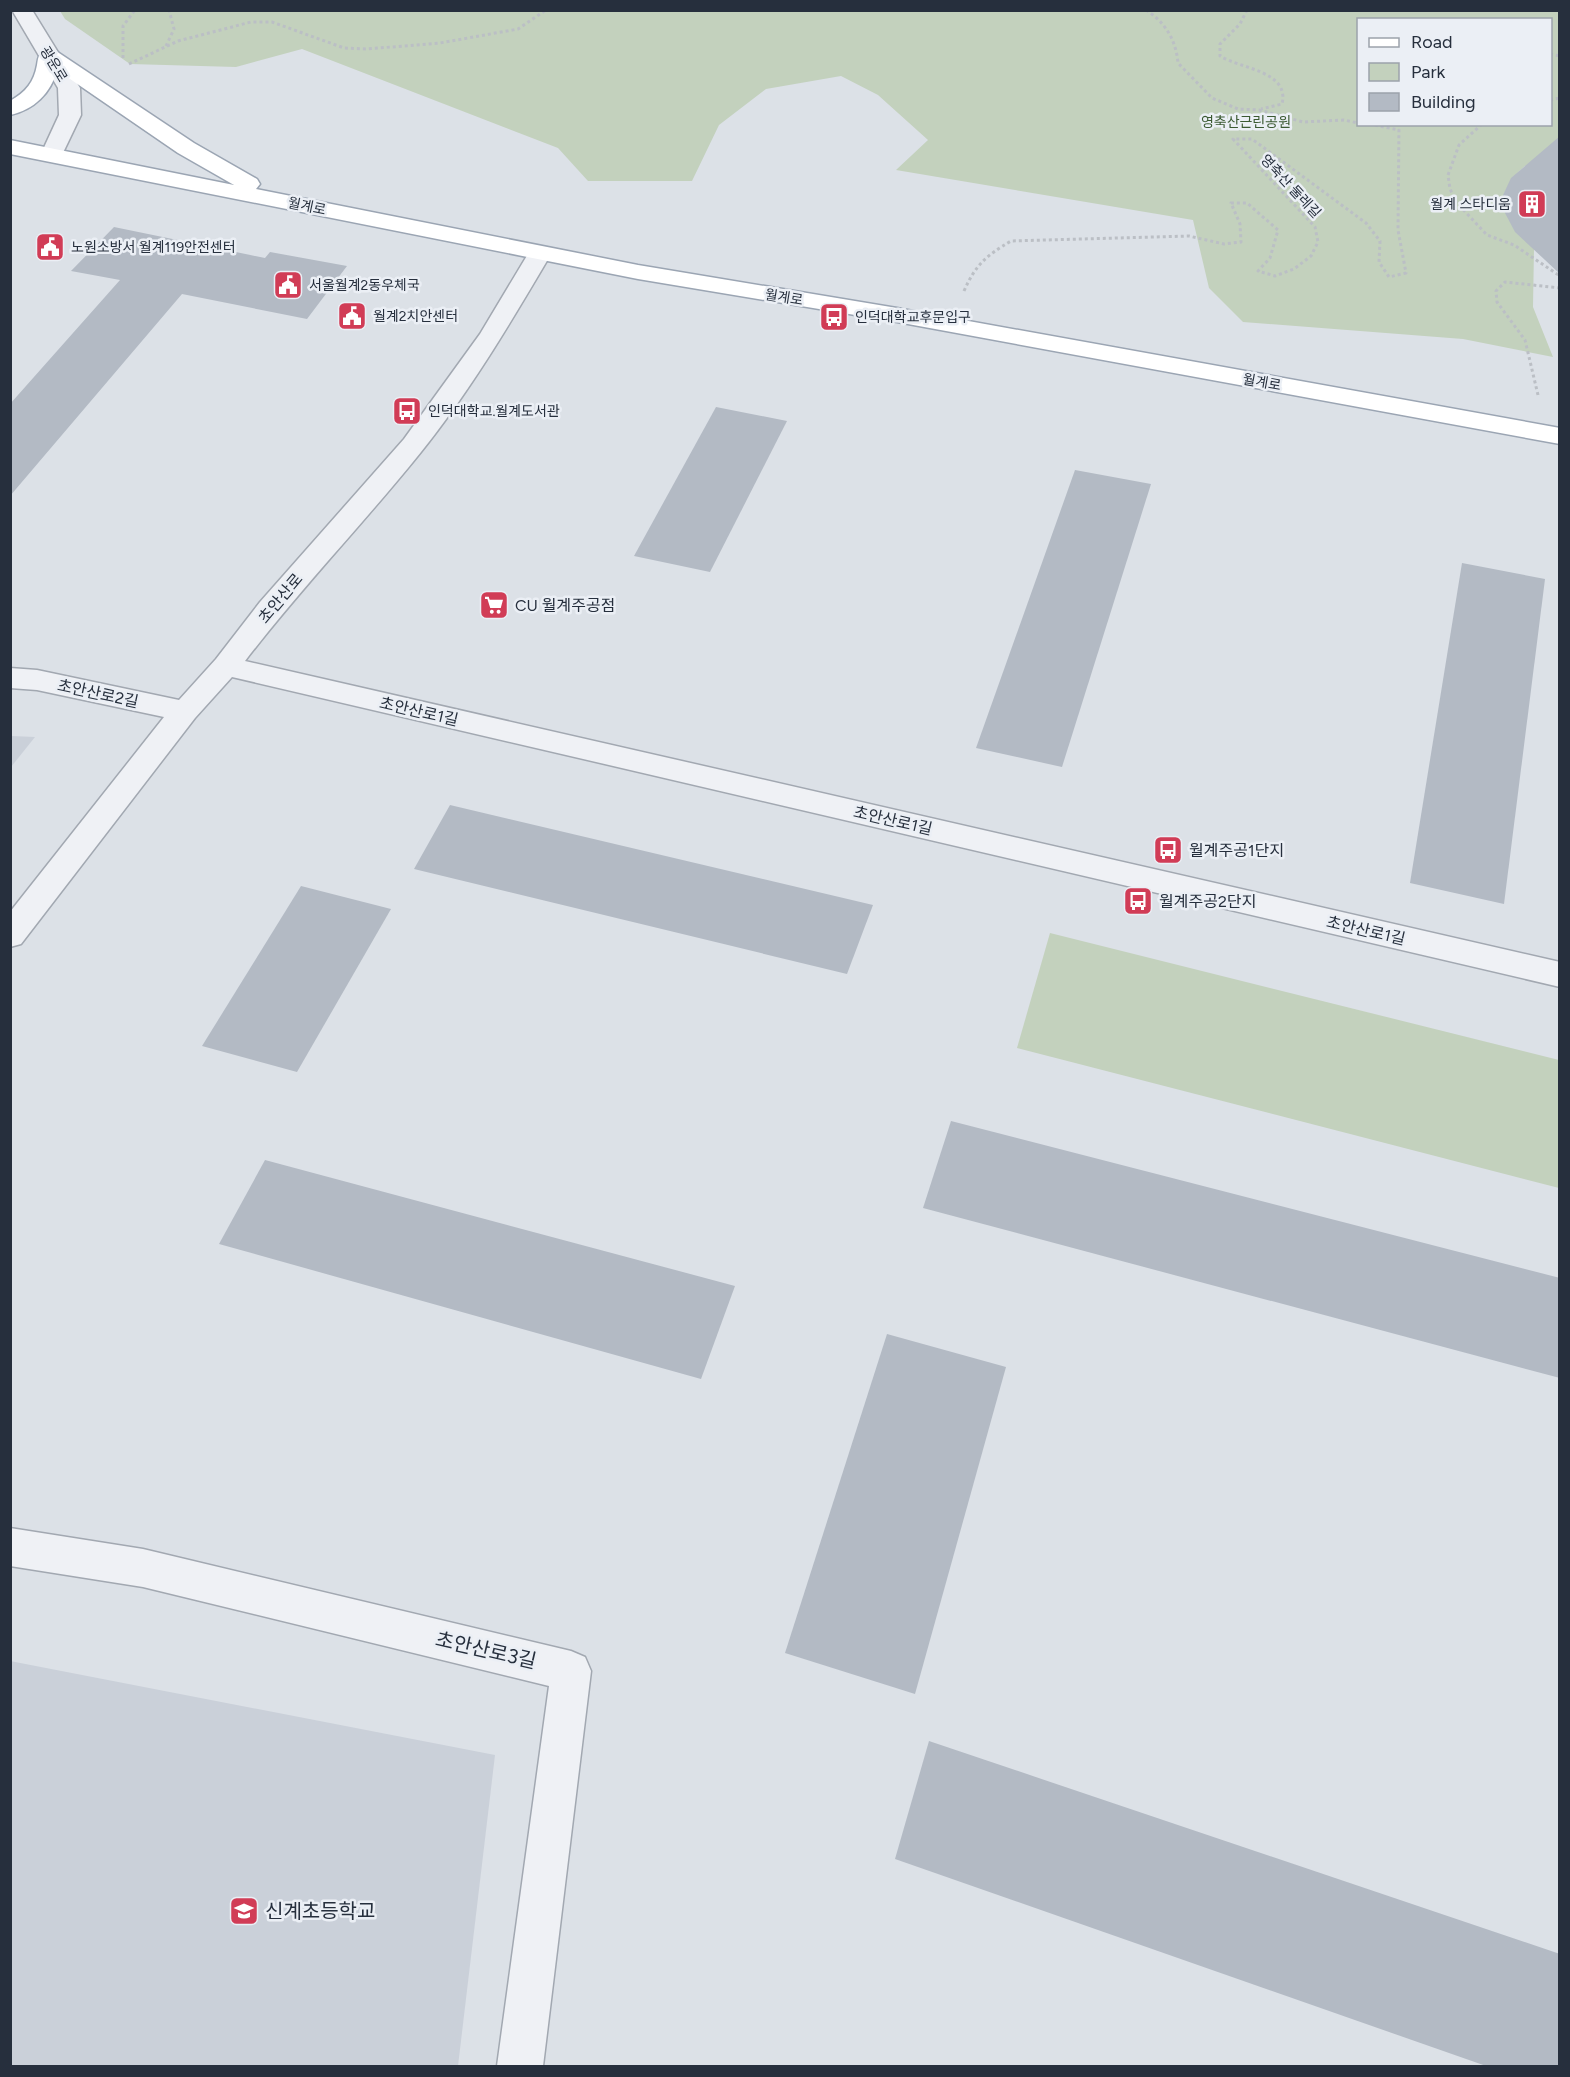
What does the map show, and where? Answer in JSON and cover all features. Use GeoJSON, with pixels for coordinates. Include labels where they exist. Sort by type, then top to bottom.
{"type":"FeatureCollection","features":[{"type":"Feature","properties":{"kind":"main road"},"geometry":{"type":"LineString","coordinates":[[10,109],[42,87],[47,73],[49,55],[219,169],[283,201]]}},
{"type":"Feature","properties":{"kind":"main road","name":"월계로"},"geometry":{"type":"LineString","coordinates":[[10,147],[539,254],[897,315],[1560,436]]}},
{"type":"Feature","properties":{"kind":"street","name":"광운로"},"geometry":{"type":"LineString","coordinates":[[22,10],[69,88],[70,116],[52,154]]}},
{"type":"Feature","properties":{"kind":"street","name":"초안산로"},"geometry":{"type":"LineString","coordinates":[[10,935],[185,711],[226,666],[270,609],[413,445],[491,335],[539,254]]}},
{"type":"Feature","properties":{"kind":"street","name":"초안산로1길"},"geometry":{"type":"LineString","coordinates":[[226,666],[1560,975]]}},
{"type":"Feature","properties":{"kind":"street","name":"초안산로2길"},"geometry":{"type":"LineString","coordinates":[[10,678],[37,680],[185,711]]}},
{"type":"Feature","properties":{"kind":"street","name":"초안산로3길"},"geometry":{"type":"LineString","coordinates":[[10,1546],[143,1568],[571,1671],[520,2067]]}},
{"type":"Feature","properties":{"kind":"path"},"geometry":{"type":"LineString","coordinates":[[135,10],[128,16],[121,28],[123,67],[178,41],[251,22],[272,22],[344,48],[423,45],[477,38],[518,29],[532,22],[546,10]]}},
{"type":"Feature","properties":{"kind":"path"},"geometry":{"type":"LineString","coordinates":[[165,48],[174,29],[169,10]]}},
{"type":"Feature","properties":{"kind":"path"},"geometry":{"type":"LineString","coordinates":[[1146,10],[1161,19],[1177,48],[1178,63],[1212,98],[1238,108],[1259,110],[1303,122],[1344,120],[1357,123]]}},
{"type":"Feature","properties":{"kind":"path"},"geometry":{"type":"LineString","coordinates":[[1247,10],[1240,24],[1220,44],[1220,56],[1228,63],[1277,80],[1285,90],[1286,96],[1282,104],[1259,110]]}},
{"type":"Feature","properties":{"kind":"path"},"geometry":{"type":"LineString","coordinates":[[1379,126],[1399,130]]}},
{"type":"Feature","properties":{"kind":"path","name":"영축산 둘레길"},"geometry":{"type":"LineString","coordinates":[[962,298],[970,278],[986,256],[1011,241],[1190,236],[1224,244],[1241,242],[1240,224],[1231,203],[1247,203],[1278,230],[1270,258],[1258,271],[1275,276],[1294,269],[1311,256],[1318,242],[1315,227],[1233,139],[1252,139],[1336,199],[1366,223],[1380,241],[1379,261],[1389,277],[1406,273],[1398,230],[1400,126]]}},
{"type":"Feature","properties":{"kind":"path"},"geometry":{"type":"LineString","coordinates":[[1480,126],[1459,145],[1448,175],[1449,189],[1456,202],[1486,235],[1514,245],[1560,276]]}},
{"type":"Feature","properties":{"kind":"path"},"geometry":{"type":"LineString","coordinates":[[1539,402],[1525,340],[1497,302],[1496,291],[1505,282],[1560,288]]}},
{"type":"Feature","properties":{"kind":"shaded area"},"geometry":{"type":"Polygon","coordinates":[[[10,736],[35,737],[11,767],[10,736]]]}},
{"type":"Feature","properties":{"kind":"shaded area","name":"신계초등학교"},"geometry":{"type":"Polygon","coordinates":[[[10,1661],[495,1755],[458,2066],[11,2066],[10,1661]]]}},
{"type":"Feature","properties":{"kind":"green space","name":"영축산근린공원"},"geometry":{"type":"Polygon","coordinates":[[[60,11],[1559,11],[1559,152],[1540,157],[1525,166],[1507,187],[1503,196],[1534,249],[1533,307],[1553,357],[1463,339],[1243,322],[1209,288],[1193,220],[896,170],[928,140],[878,95],[841,76],[766,89],[719,125],[692,181],[588,181],[558,148],[302,49],[236,67],[130,64],[65,19],[60,11]]]}},
{"type":"Feature","properties":{"kind":"green space"},"geometry":{"type":"Polygon","coordinates":[[[1050,933],[1559,1060],[1559,1188],[1017,1048],[1050,933]]]}},
{"type":"Feature","properties":{"kind":"building","name":"월계 스타디움"},"geometry":{"type":"Polygon","coordinates":[[[1560,136],[1560,274],[1515,232],[1505,213],[1503,195],[1511,178],[1560,136]]]}},
{"type":"Feature","properties":{"kind":"building"},"geometry":{"type":"Polygon","coordinates":[[[114,227],[265,258],[270,252],[347,266],[307,319],[182,294],[10,496],[10,404],[120,280],[71,271],[114,227]]]}},
{"type":"Feature","properties":{"kind":"building"},"geometry":{"type":"Polygon","coordinates":[[[716,407],[787,421],[710,572],[634,556],[716,407]]]}},
{"type":"Feature","properties":{"kind":"building"},"geometry":{"type":"Polygon","coordinates":[[[1075,470],[1151,484],[1062,767],[976,748],[1075,470]]]}},
{"type":"Feature","properties":{"kind":"building"},"geometry":{"type":"Polygon","coordinates":[[[1462,563],[1545,579],[1504,904],[1410,883],[1462,563]]]}},
{"type":"Feature","properties":{"kind":"building"},"geometry":{"type":"Polygon","coordinates":[[[450,805],[873,905],[847,974],[414,869],[450,805]]]}},
{"type":"Feature","properties":{"kind":"building"},"geometry":{"type":"Polygon","coordinates":[[[301,886],[391,909],[297,1072],[202,1046],[301,886]]]}},
{"type":"Feature","properties":{"kind":"building"},"geometry":{"type":"Polygon","coordinates":[[[951,1121],[1560,1278],[1560,1378],[923,1208],[951,1121]]]}},
{"type":"Feature","properties":{"kind":"building"},"geometry":{"type":"Polygon","coordinates":[[[265,1160],[735,1286],[701,1379],[219,1244],[265,1160]]]}},
{"type":"Feature","properties":{"kind":"building"},"geometry":{"type":"Polygon","coordinates":[[[887,1334],[1006,1367],[915,1694],[785,1653],[887,1334]]]}},
{"type":"Feature","properties":{"kind":"building"},"geometry":{"type":"Polygon","coordinates":[[[929,1741],[1560,1954],[1560,2067],[1489,2067],[895,1859],[929,1741]]]}},
{"type":"Feature","properties":{"kind":"place","name":"월계 스타디움"},"geometry":{"type":"Point","coordinates":[1532,204]}},
{"type":"Feature","properties":{"kind":"place","name":"노원소방서 월계119안전센터"},"geometry":{"type":"Point","coordinates":[50,247]}},
{"type":"Feature","properties":{"kind":"place","name":"서울월계2동우체국"},"geometry":{"type":"Point","coordinates":[288,285]}},
{"type":"Feature","properties":{"kind":"place","name":"월계2치안센터"},"geometry":{"type":"Point","coordinates":[352,316]}},
{"type":"Feature","properties":{"kind":"place","name":"인덕대학교후문입구"},"geometry":{"type":"Point","coordinates":[834,317]}},
{"type":"Feature","properties":{"kind":"place","name":"인덕대학교.월계도서관"},"geometry":{"type":"Point","coordinates":[407,411]}},
{"type":"Feature","properties":{"kind":"place","name":"CU 월계주공점"},"geometry":{"type":"Point","coordinates":[494,605]}},
{"type":"Feature","properties":{"kind":"place","name":"월계주공1단지"},"geometry":{"type":"Point","coordinates":[1168,850]}},
{"type":"Feature","properties":{"kind":"place","name":"월계주공2단지"},"geometry":{"type":"Point","coordinates":[1138,901]}},
{"type":"Feature","properties":{"kind":"place","name":"신계초등학교"},"geometry":{"type":"Point","coordinates":[244,1911]}}]}
